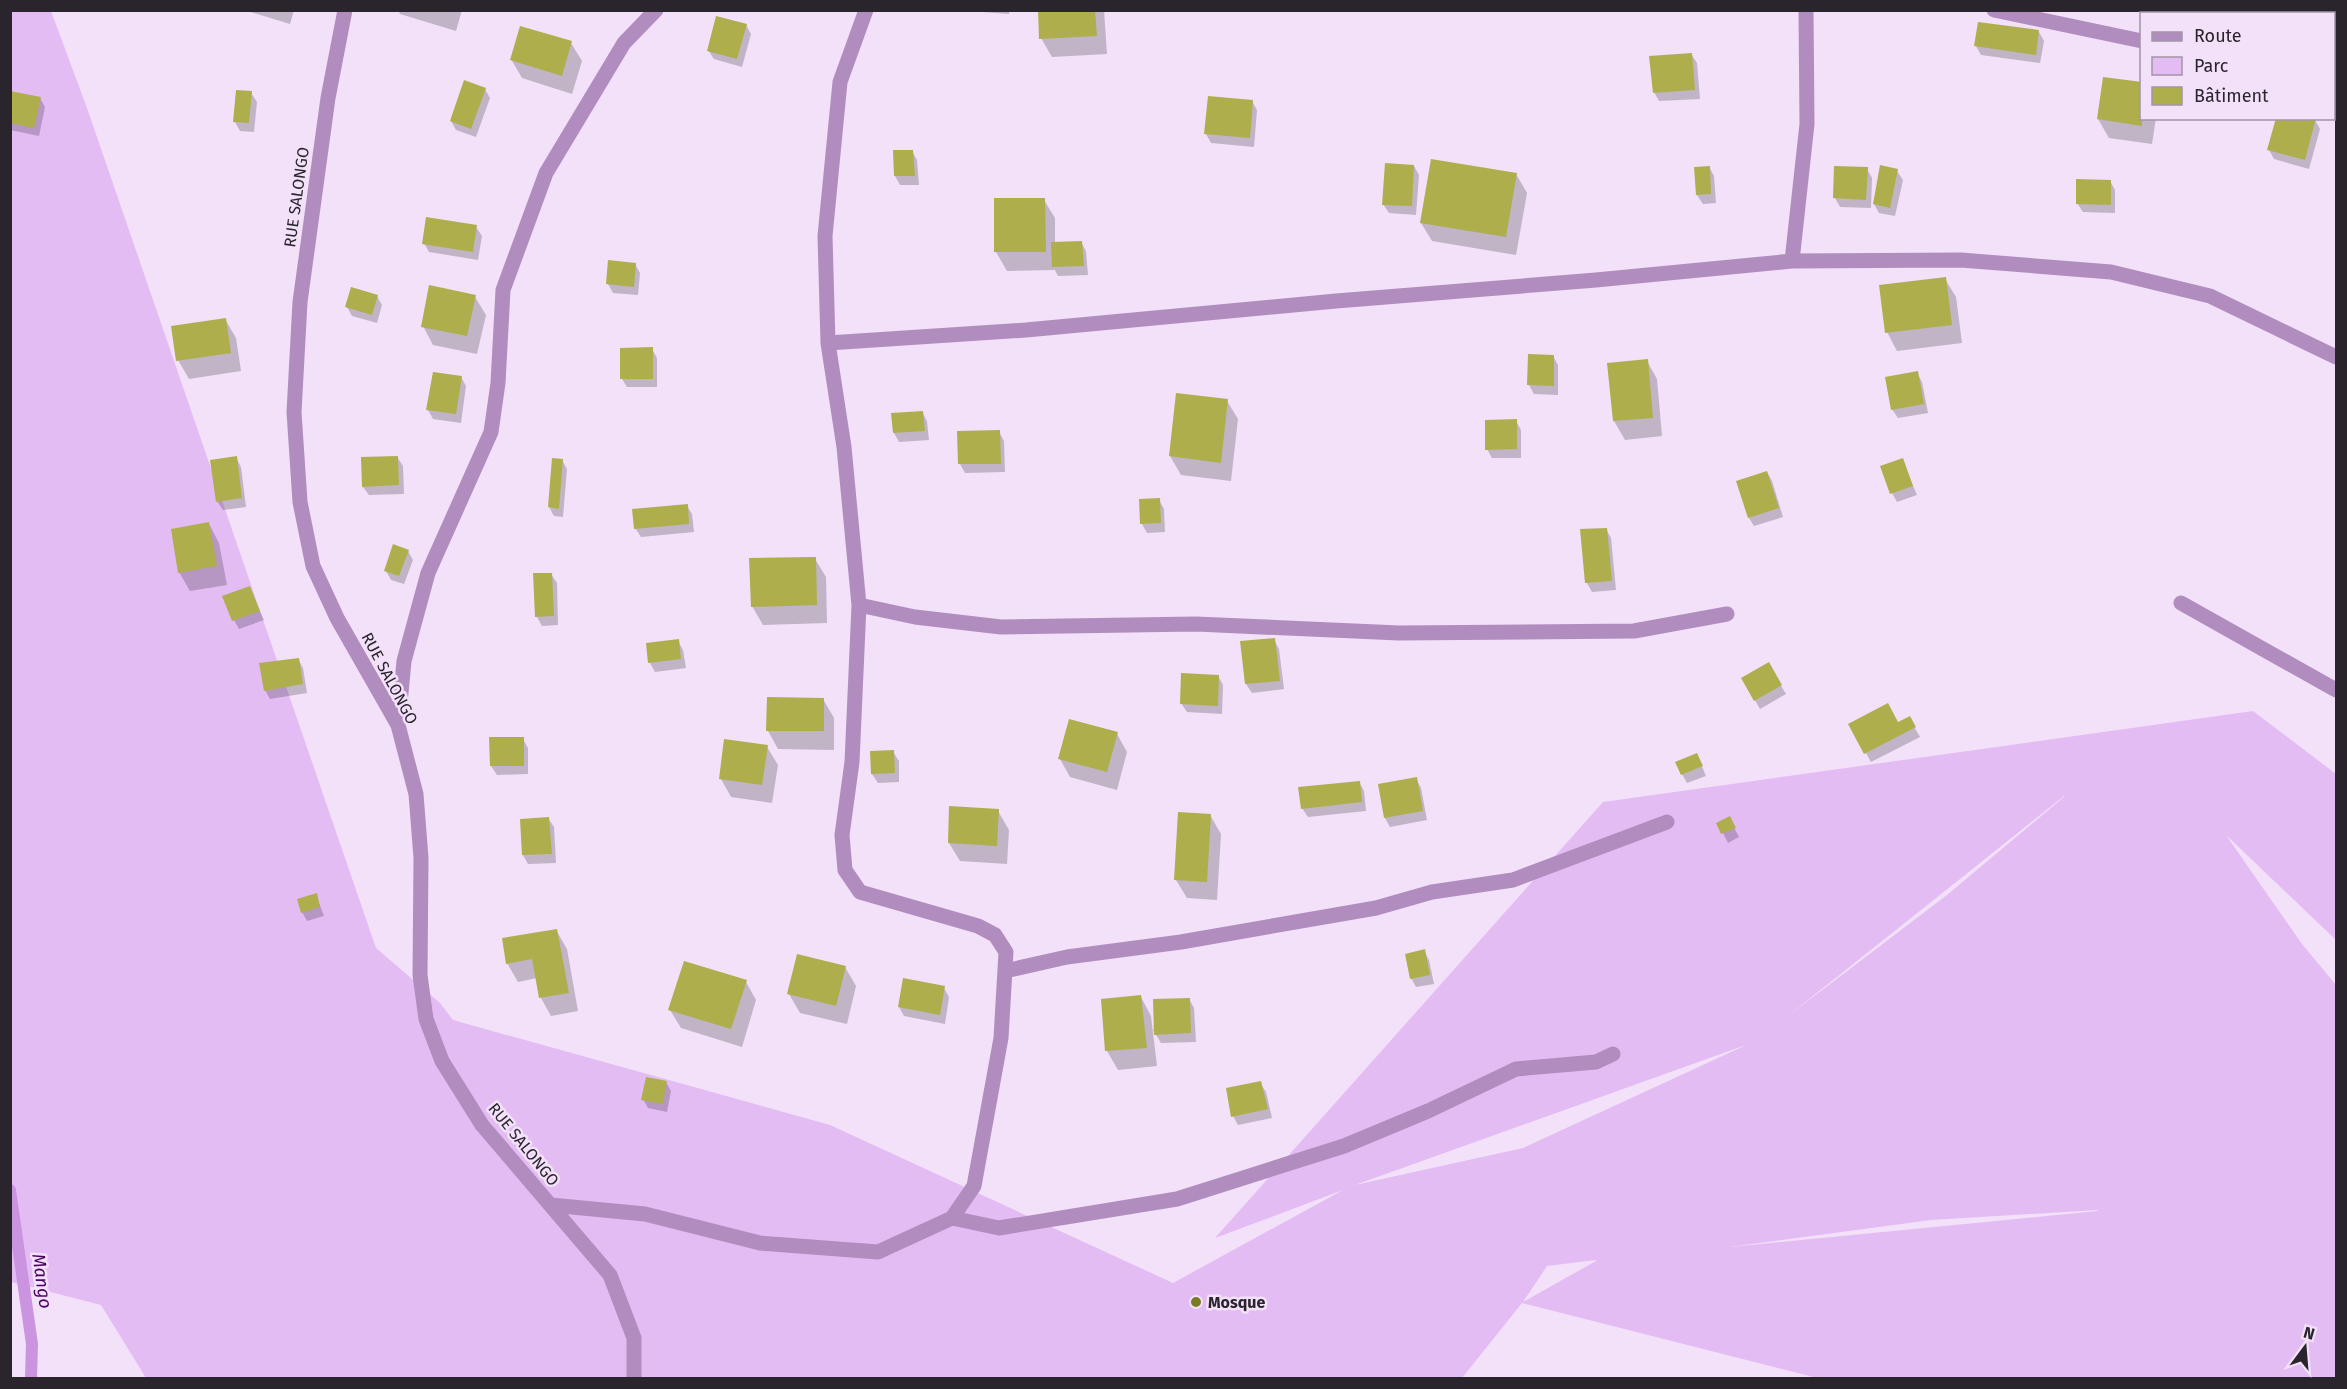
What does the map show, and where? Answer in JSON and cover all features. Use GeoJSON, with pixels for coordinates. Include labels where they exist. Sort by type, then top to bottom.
{"type":"FeatureCollection","features":[{"type":"Feature","properties":{"kind":"street","name":"RUE SALONGO"},"geometry":{"type":"LineString","coordinates":[[345,10],[328,98],[300,302],[294,412],[300,502],[313,566],[337,618],[398,725],[416,794],[421,858],[420,975],[426,1019],[441,1061],[482,1125],[610,1275],[634,1338],[634,1378]]}},
{"type":"Feature","properties":{"kind":"street"},"geometry":{"type":"LineString","coordinates":[[398,725],[404,661],[428,573],[491,432],[498,383],[503,290],[546,173],[624,43],[656,10]]}},
{"type":"Feature","properties":{"kind":"street"},"geometry":{"type":"LineString","coordinates":[[551,1205],[645,1214],[760,1243],[878,1252],[952,1218],[974,1186],[1001,1038],[1006,952],[995,935],[978,926],[860,892],[845,870],[842,835],[852,762],[859,605],[844,447],[828,343],[825,236],[840,82],[866,10]]}},
{"type":"Feature","properties":{"kind":"street"},"geometry":{"type":"LineString","coordinates":[[1792,261],[1807,124],[1806,10]]}},
{"type":"Feature","properties":{"kind":"street"},"geometry":{"type":"LineString","coordinates":[[1994,10],[2140,41]]}},
{"type":"Feature","properties":{"kind":"street"},"geometry":{"type":"LineString","coordinates":[[828,343],[1026,330],[1792,261],[1961,260],[2111,272],[2210,296],[2337,357]]}},
{"type":"Feature","properties":{"kind":"street"},"geometry":{"type":"LineString","coordinates":[[2181,603],[2337,690]]}},
{"type":"Feature","properties":{"kind":"street"},"geometry":{"type":"LineString","coordinates":[[859,605],[915,617],[1001,627],[1196,624],[1411,633],[1634,631],[1727,615]]}},
{"type":"Feature","properties":{"kind":"street"},"geometry":{"type":"LineString","coordinates":[[1005,971],[1067,957],[1181,942],[1376,908],[1432,892],[1513,880],[1667,822]]}},
{"type":"Feature","properties":{"kind":"street"},"geometry":{"type":"LineString","coordinates":[[952,1218],[999,1228],[1177,1199],[1344,1146],[1428,1111],[1516,1069],[1596,1062],[1613,1054]]}},
{"type":"Feature","properties":{"kind":"green space"},"geometry":{"type":"Polygon","coordinates":[[[10,11],[51,11],[87,108],[376,948],[440,1003],[453,1020],[830,1125],[1173,1283],[1343,1190],[1215,1238],[1603,802],[2253,711],[2336,774],[2336,940],[2226,835],[2302,944],[2336,985],[2336,1378],[1817,1378],[1522,1303],[1462,1378],[146,1378],[101,1305],[11,1282],[10,11]],[[2064,796],[1788,1016],[1947,895],[2064,796]],[[1744,1046],[1355,1185],[1523,1148],[1744,1046]],[[2098,1210],[1931,1220],[1730,1247],[2098,1210]],[[1596,1260],[1547,1266],[1523,1302],[1596,1260]]]}},
{"type":"Feature","properties":{"kind":"building"},"geometry":{"type":"Polygon","coordinates":[[[1038,10],[1095,10],[1097,36],[1039,39],[1038,10]]]}},
{"type":"Feature","properties":{"kind":"building"},"geometry":{"type":"Polygon","coordinates":[[[716,16],[747,24],[737,59],[707,51],[716,16]]]}},
{"type":"Feature","properties":{"kind":"building"},"geometry":{"type":"Polygon","coordinates":[[[1978,22],[2039,30],[2036,55],[1974,46],[1978,22]]]}},
{"type":"Feature","properties":{"kind":"building"},"geometry":{"type":"Polygon","coordinates":[[[520,26],[572,41],[562,76],[510,60],[520,26]]]}},
{"type":"Feature","properties":{"kind":"building"},"geometry":{"type":"Polygon","coordinates":[[[1692,53],[1695,90],[1653,93],[1649,56],[1692,53]]]}},
{"type":"Feature","properties":{"kind":"building"},"geometry":{"type":"Polygon","coordinates":[[[2103,77],[2140,82],[2142,126],[2097,119],[2103,77]]]}},
{"type":"Feature","properties":{"kind":"building"},"geometry":{"type":"Polygon","coordinates":[[[464,80],[486,88],[471,129],[450,121],[464,80]]]}},
{"type":"Feature","properties":{"kind":"building"},"geometry":{"type":"Polygon","coordinates":[[[236,90],[252,91],[249,123],[233,122],[236,90]]]}},
{"type":"Feature","properties":{"kind":"building"},"geometry":{"type":"Polygon","coordinates":[[[10,91],[41,97],[34,128],[10,123],[10,91]]]}},
{"type":"Feature","properties":{"kind":"building"},"geometry":{"type":"Polygon","coordinates":[[[1208,96],[1253,100],[1250,138],[1204,134],[1208,96]]]}},
{"type":"Feature","properties":{"kind":"building"},"geometry":{"type":"Polygon","coordinates":[[[2275,120],[2315,120],[2305,160],[2267,150],[2275,120]]]}},
{"type":"Feature","properties":{"kind":"building"},"geometry":{"type":"Polygon","coordinates":[[[893,150],[913,150],[915,176],[894,176],[893,150]]]}},
{"type":"Feature","properties":{"kind":"building"},"geometry":{"type":"Polygon","coordinates":[[[1431,159],[1517,173],[1506,237],[1420,223],[1431,159]]]}},
{"type":"Feature","properties":{"kind":"building"},"geometry":{"type":"Polygon","coordinates":[[[1385,163],[1414,165],[1412,206],[1382,205],[1385,163]]]}},
{"type":"Feature","properties":{"kind":"building"},"geometry":{"type":"Polygon","coordinates":[[[1880,165],[1898,169],[1890,208],[1873,204],[1880,165]]]}},
{"type":"Feature","properties":{"kind":"building"},"geometry":{"type":"Polygon","coordinates":[[[1710,166],[1711,194],[1696,195],[1694,167],[1710,166]]]}},
{"type":"Feature","properties":{"kind":"building"},"geometry":{"type":"Polygon","coordinates":[[[1834,166],[1868,167],[1866,200],[1833,198],[1834,166]]]}},
{"type":"Feature","properties":{"kind":"building"},"geometry":{"type":"Polygon","coordinates":[[[2076,179],[2111,180],[2111,205],[2076,204],[2076,179]]]}},
{"type":"Feature","properties":{"kind":"building"},"geometry":{"type":"Polygon","coordinates":[[[994,198],[1045,198],[1046,252],[994,252],[994,198]]]}},
{"type":"Feature","properties":{"kind":"building"},"geometry":{"type":"Polygon","coordinates":[[[426,217],[477,225],[473,252],[422,244],[426,217]]]}},
{"type":"Feature","properties":{"kind":"building"},"geometry":{"type":"Polygon","coordinates":[[[1082,241],[1084,266],[1052,267],[1051,242],[1082,241]]]}},
{"type":"Feature","properties":{"kind":"building"},"geometry":{"type":"Polygon","coordinates":[[[608,260],[636,263],[634,287],[606,284],[608,260]]]}},
{"type":"Feature","properties":{"kind":"building"},"geometry":{"type":"Polygon","coordinates":[[[1946,277],[1952,325],[1885,333],[1879,285],[1946,277]]]}},
{"type":"Feature","properties":{"kind":"building"},"geometry":{"type":"Polygon","coordinates":[[[429,285],[476,295],[467,336],[421,327],[429,285]]]}},
{"type":"Feature","properties":{"kind":"building"},"geometry":{"type":"Polygon","coordinates":[[[351,287],[378,295],[372,315],[345,307],[351,287]]]}},
{"type":"Feature","properties":{"kind":"building"},"geometry":{"type":"Polygon","coordinates":[[[226,318],[231,353],[176,361],[171,326],[226,318]]]}},
{"type":"Feature","properties":{"kind":"building"},"geometry":{"type":"Polygon","coordinates":[[[653,347],[653,379],[620,379],[620,348],[653,347]]]}},
{"type":"Feature","properties":{"kind":"building"},"geometry":{"type":"Polygon","coordinates":[[[1528,354],[1554,355],[1554,386],[1527,385],[1528,354]]]}},
{"type":"Feature","properties":{"kind":"building"},"geometry":{"type":"Polygon","coordinates":[[[1648,359],[1653,418],[1613,421],[1607,363],[1648,359]]]}},
{"type":"Feature","properties":{"kind":"building"},"geometry":{"type":"Polygon","coordinates":[[[1918,371],[1924,404],[1891,410],[1885,377],[1918,371]]]}},
{"type":"Feature","properties":{"kind":"building"},"geometry":{"type":"Polygon","coordinates":[[[433,372],[462,376],[456,414],[426,410],[433,372]]]}},
{"type":"Feature","properties":{"kind":"building"},"geometry":{"type":"Polygon","coordinates":[[[1176,393],[1228,399],[1221,463],[1169,456],[1176,393]]]}},
{"type":"Feature","properties":{"kind":"building"},"geometry":{"type":"Polygon","coordinates":[[[923,411],[925,431],[893,433],[891,413],[923,411]]]}},
{"type":"Feature","properties":{"kind":"building"},"geometry":{"type":"Polygon","coordinates":[[[1517,419],[1517,449],[1485,450],[1485,420],[1517,419]]]}},
{"type":"Feature","properties":{"kind":"building"},"geometry":{"type":"Polygon","coordinates":[[[1000,430],[1001,464],[958,464],[957,431],[1000,430]]]}},
{"type":"Feature","properties":{"kind":"building"},"geometry":{"type":"Polygon","coordinates":[[[237,456],[242,498],[216,502],[210,460],[237,456]]]}},
{"type":"Feature","properties":{"kind":"building"},"geometry":{"type":"Polygon","coordinates":[[[398,456],[399,485],[362,487],[361,457],[398,456]]]}},
{"type":"Feature","properties":{"kind":"building"},"geometry":{"type":"Polygon","coordinates":[[[552,458],[563,459],[559,509],[548,507],[552,458]]]}},
{"type":"Feature","properties":{"kind":"building"},"geometry":{"type":"Polygon","coordinates":[[[1903,458],[1913,486],[1890,494],[1880,466],[1903,458]]]}},
{"type":"Feature","properties":{"kind":"building"},"geometry":{"type":"Polygon","coordinates":[[[1767,471],[1779,508],[1748,518],[1736,481],[1767,471]]]}},
{"type":"Feature","properties":{"kind":"building"},"geometry":{"type":"Polygon","coordinates":[[[1160,498],[1161,523],[1140,524],[1139,499],[1160,498]]]}},
{"type":"Feature","properties":{"kind":"building"},"geometry":{"type":"Polygon","coordinates":[[[688,504],[689,524],[634,529],[632,509],[688,504]]]}},
{"type":"Feature","properties":{"kind":"building"},"geometry":{"type":"Polygon","coordinates":[[[209,522],[217,566],[178,573],[171,529],[209,522]]]}},
{"type":"Feature","properties":{"kind":"building"},"geometry":{"type":"Polygon","coordinates":[[[1607,528],[1612,581],[1585,583],[1580,529],[1607,528]]]}},
{"type":"Feature","properties":{"kind":"building"},"geometry":{"type":"Polygon","coordinates":[[[393,544],[409,550],[399,576],[384,571],[393,544]]]}},
{"type":"Feature","properties":{"kind":"building"},"geometry":{"type":"Polygon","coordinates":[[[816,557],[817,605],[751,607],[749,558],[816,557]]]}},
{"type":"Feature","properties":{"kind":"building"},"geometry":{"type":"Polygon","coordinates":[[[533,573],[552,573],[554,616],[535,617],[533,573]]]}},
{"type":"Feature","properties":{"kind":"building"},"geometry":{"type":"Polygon","coordinates":[[[250,586],[260,611],[232,621],[222,596],[250,586]]]}},
{"type":"Feature","properties":{"kind":"building"},"geometry":{"type":"Polygon","coordinates":[[[1275,638],[1280,681],[1245,684],[1240,641],[1275,638]]]}},
{"type":"Feature","properties":{"kind":"building"},"geometry":{"type":"Polygon","coordinates":[[[679,639],[681,659],[648,663],[646,643],[679,639]]]}},
{"type":"Feature","properties":{"kind":"building"},"geometry":{"type":"Polygon","coordinates":[[[299,658],[303,684],[264,691],[259,663],[299,658]]]}},
{"type":"Feature","properties":{"kind":"building"},"geometry":{"type":"Polygon","coordinates":[[[1769,662],[1782,685],[1754,701],[1741,678],[1769,662]]]}},
{"type":"Feature","properties":{"kind":"building"},"geometry":{"type":"Polygon","coordinates":[[[1181,673],[1219,675],[1218,706],[1180,704],[1181,673]]]}},
{"type":"Feature","properties":{"kind":"building"},"geometry":{"type":"Polygon","coordinates":[[[767,697],[824,698],[824,731],[766,731],[767,697]]]}},
{"type":"Feature","properties":{"kind":"building"},"geometry":{"type":"Polygon","coordinates":[[[1888,703],[1898,722],[1910,716],[1916,727],[1864,754],[1848,724],[1888,703]]]}},
{"type":"Feature","properties":{"kind":"building"},"geometry":{"type":"Polygon","coordinates":[[[1069,719],[1118,732],[1107,772],[1058,759],[1069,719]]]}},
{"type":"Feature","properties":{"kind":"building"},"geometry":{"type":"Polygon","coordinates":[[[489,737],[524,737],[524,766],[490,766],[489,737]]]}},
{"type":"Feature","properties":{"kind":"building"},"geometry":{"type":"Polygon","coordinates":[[[724,739],[768,745],[762,785],[719,779],[724,739]]]}},
{"type":"Feature","properties":{"kind":"building"},"geometry":{"type":"Polygon","coordinates":[[[894,750],[895,773],[871,774],[870,751],[894,750]]]}},
{"type":"Feature","properties":{"kind":"building"},"geometry":{"type":"Polygon","coordinates":[[[1697,753],[1703,766],[1681,775],[1675,762],[1697,753]]]}},
{"type":"Feature","properties":{"kind":"building"},"geometry":{"type":"Polygon","coordinates":[[[1417,777],[1423,811],[1384,818],[1378,784],[1417,777]]]}},
{"type":"Feature","properties":{"kind":"building"},"geometry":{"type":"Polygon","coordinates":[[[1360,781],[1362,802],[1301,809],[1298,787],[1360,781]]]}},
{"type":"Feature","properties":{"kind":"building"},"geometry":{"type":"Polygon","coordinates":[[[949,806],[999,809],[997,846],[948,843],[949,806]]]}},
{"type":"Feature","properties":{"kind":"building"},"geometry":{"type":"Polygon","coordinates":[[[1178,812],[1211,814],[1207,882],[1174,880],[1178,812]]]}},
{"type":"Feature","properties":{"kind":"building"},"geometry":{"type":"Polygon","coordinates":[[[1730,816],[1736,828],[1721,834],[1716,823],[1730,816]]]}},
{"type":"Feature","properties":{"kind":"building"},"geometry":{"type":"Polygon","coordinates":[[[549,817],[552,854],[522,855],[520,819],[549,817]]]}},
{"type":"Feature","properties":{"kind":"building"},"geometry":{"type":"Polygon","coordinates":[[[317,893],[320,907],[301,913],[297,899],[317,893]]]}},
{"type":"Feature","properties":{"kind":"building"},"geometry":{"type":"Polygon","coordinates":[[[557,929],[569,993],[539,998],[532,959],[506,964],[502,938],[557,929]]]}},
{"type":"Feature","properties":{"kind":"building"},"geometry":{"type":"Polygon","coordinates":[[[1425,949],[1430,975],[1410,979],[1405,954],[1425,949]]]}},
{"type":"Feature","properties":{"kind":"building"},"geometry":{"type":"Polygon","coordinates":[[[797,954],[846,966],[836,1006],[787,994],[797,954]]]}},
{"type":"Feature","properties":{"kind":"building"},"geometry":{"type":"Polygon","coordinates":[[[684,961],[747,980],[731,1029],[668,1010],[684,961]]]}},
{"type":"Feature","properties":{"kind":"building"},"geometry":{"type":"Polygon","coordinates":[[[903,978],[945,986],[940,1015],[898,1007],[903,978]]]}},
{"type":"Feature","properties":{"kind":"building"},"geometry":{"type":"Polygon","coordinates":[[[1141,995],[1147,1048],[1105,1051],[1101,999],[1141,995]]]}},
{"type":"Feature","properties":{"kind":"building"},"geometry":{"type":"Polygon","coordinates":[[[1190,998],[1191,1033],[1154,1035],[1153,999],[1190,998]]]}},
{"type":"Feature","properties":{"kind":"building"},"geometry":{"type":"Polygon","coordinates":[[[646,1077],[667,1081],[663,1104],[641,1100],[646,1077]]]}},
{"type":"Feature","properties":{"kind":"building"},"geometry":{"type":"Polygon","coordinates":[[[1261,1081],[1268,1109],[1231,1117],[1226,1088],[1261,1081]]]}},
{"type":"Feature","properties":{"kind":"waterway","name":"Mango"},"geometry":{"type":"LineString","coordinates":[[10,1190],[32,1344],[31,1378]]}},
{"type":"Feature","properties":{"kind":"place","name":"Mosque"},"geometry":{"type":"Point","coordinates":[1196,1302]}}]}
